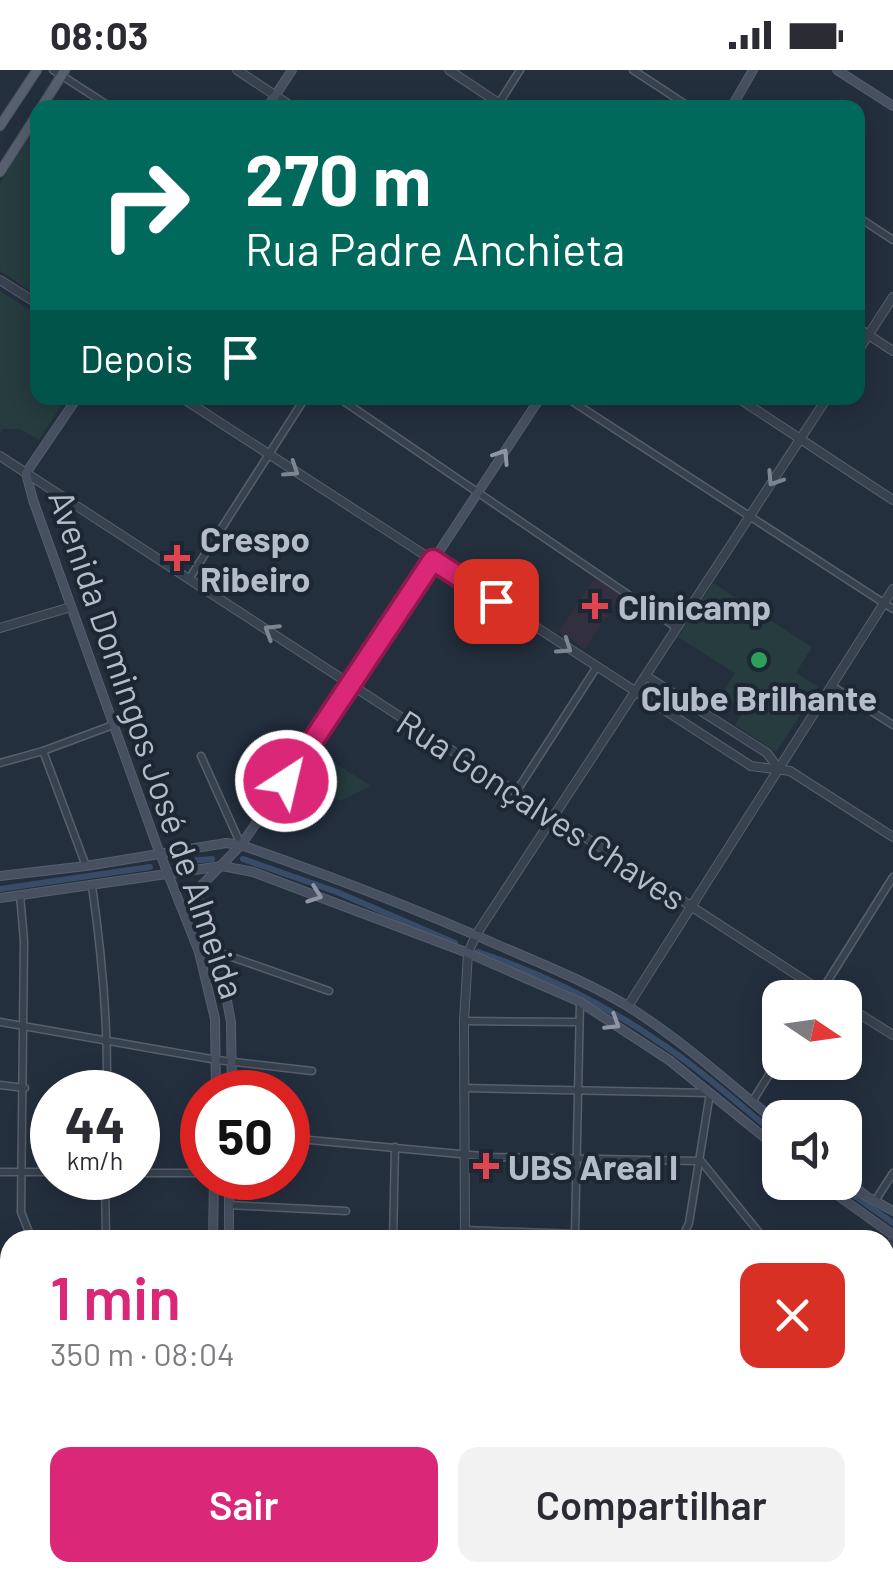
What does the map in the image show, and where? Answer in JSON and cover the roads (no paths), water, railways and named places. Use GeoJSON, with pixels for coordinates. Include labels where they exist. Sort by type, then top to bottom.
{"type":"FeatureCollection","features":[{"type":"Feature","properties":{"kind":"main road"},"geometry":{"type":"LineString","coordinates":[[0,126],[36,70]]}},
{"type":"Feature","properties":{"kind":"main road"},"geometry":{"type":"LineString","coordinates":[[272,100],[292,70]]}},
{"type":"Feature","properties":{"kind":"main road"},"geometry":{"type":"LineString","coordinates":[[736,100],[753,70]]}},
{"type":"Feature","properties":{"kind":"main road"},"geometry":{"type":"LineString","coordinates":[[837,70],[893,106]]}},
{"type":"Feature","properties":{"kind":"main road"},"geometry":{"type":"LineString","coordinates":[[45,100],[60,72]]}},
{"type":"Feature","properties":{"kind":"main road"},"geometry":{"type":"LineString","coordinates":[[1,169],[30,124]]}},
{"type":"Feature","properties":{"kind":"main road"},"geometry":{"type":"LineString","coordinates":[[26,473],[71,405]]}},
{"type":"Feature","properties":{"kind":"main road"},"geometry":{"type":"LineString","coordinates":[[222,866],[241,845],[352,684],[535,405]]}},
{"type":"Feature","properties":{"kind":"main road","name":"Avenida Domingos José de Almeida"},"geometry":{"type":"LineString","coordinates":[[26,473],[211,994],[216,1070]]}},
{"type":"Feature","properties":{"kind":"main road"},"geometry":{"type":"LineString","coordinates":[[0,876],[241,845],[360,887],[562,972],[628,1006],[762,1110]]}},
{"type":"Feature","properties":{"kind":"main road"},"geometry":{"type":"LineString","coordinates":[[0,898],[222,866],[253,872],[468,953],[580,1002],[670,1058],[762,1135]]}},
{"type":"Feature","properties":{"kind":"main road","name":"Avenida Domingos José de Almeida"},"geometry":{"type":"LineString","coordinates":[[222,866],[198,895],[228,1002],[233,1070]]}},
{"type":"Feature","properties":{"kind":"main road"},"geometry":{"type":"LineString","coordinates":[[670,1058],[680,1046]]}},
{"type":"Feature","properties":{"kind":"main road"},"geometry":{"type":"LineString","coordinates":[[862,1199],[893,1211]]}},
{"type":"Feature","properties":{"kind":"main road"},"geometry":{"type":"LineString","coordinates":[[213,1230],[214,1200]]}},
{"type":"Feature","properties":{"kind":"main road"},"geometry":{"type":"LineString","coordinates":[[229,1200],[229,1230]]}},
{"type":"Feature","properties":{"kind":"main road"},"geometry":{"type":"LineString","coordinates":[[856,1200],[885,1230]]}},
{"type":"Feature","properties":{"kind":"street"},"geometry":{"type":"LineString","coordinates":[[237,70],[282,100]]}},
{"type":"Feature","properties":{"kind":"street"},"geometry":{"type":"LineString","coordinates":[[449,70],[492,100]]}},
{"type":"Feature","properties":{"kind":"street"},"geometry":{"type":"LineString","coordinates":[[503,100],[520,70]]}},
{"type":"Feature","properties":{"kind":"street"},"geometry":{"type":"LineString","coordinates":[[632,70],[679,100]]}},
{"type":"Feature","properties":{"kind":"street"},"geometry":{"type":"LineString","coordinates":[[60,72],[100,100]]}},
{"type":"Feature","properties":{"kind":"street"},"geometry":{"type":"LineString","coordinates":[[865,222],[893,240]]}},
{"type":"Feature","properties":{"kind":"street"},"geometry":{"type":"LineString","coordinates":[[0,280],[30,299]]}},
{"type":"Feature","properties":{"kind":"street"},"geometry":{"type":"LineString","coordinates":[[865,340],[893,296]]}},
{"type":"Feature","properties":{"kind":"street"},"geometry":{"type":"LineString","coordinates":[[865,333],[893,351]]}},
{"type":"Feature","properties":{"kind":"street"},"geometry":{"type":"LineString","coordinates":[[193,405],[756,769],[790,771],[893,837]]}},
{"type":"Feature","properties":{"kind":"street"},"geometry":{"type":"LineString","coordinates":[[189,579],[300,405]]}},
{"type":"Feature","properties":{"kind":"street"},"geometry":{"type":"LineString","coordinates":[[349,405],[678,628]]}},
{"type":"Feature","properties":{"kind":"street"},"geometry":{"type":"LineString","coordinates":[[578,405],[893,609]]}},
{"type":"Feature","properties":{"kind":"street"},"geometry":{"type":"LineString","coordinates":[[749,405],[893,500]]}},
{"type":"Feature","properties":{"kind":"street"},"geometry":{"type":"LineString","coordinates":[[465,1230],[464,1020],[468,953],[476,935],[822,405]]}},
{"type":"Feature","properties":{"kind":"street","name":"Rua Gonçalves Chaves"},"geometry":{"type":"LineString","coordinates":[[0,456],[799,980]]}},
{"type":"Feature","properties":{"kind":"street"},"geometry":{"type":"LineString","coordinates":[[628,1006],[773,769],[832,686],[893,589]]}},
{"type":"Feature","properties":{"kind":"street"},"geometry":{"type":"LineString","coordinates":[[0,628],[71,607]]}},
{"type":"Feature","properties":{"kind":"street"},"geometry":{"type":"LineString","coordinates":[[516,792],[596,668]]}},
{"type":"Feature","properties":{"kind":"street"},"geometry":{"type":"LineString","coordinates":[[646,676],[766,753],[773,769]]}},
{"type":"Feature","properties":{"kind":"street"},"geometry":{"type":"LineString","coordinates":[[832,686],[893,725]]}},
{"type":"Feature","properties":{"kind":"street"},"geometry":{"type":"LineString","coordinates":[[0,763],[114,725]]}},
{"type":"Feature","properties":{"kind":"street"},"geometry":{"type":"LineString","coordinates":[[43,751],[86,866]]}},
{"type":"Feature","properties":{"kind":"street"},"geometry":{"type":"LineString","coordinates":[[756,769],[765,765],[766,753]]}},
{"type":"Feature","properties":{"kind":"street"},"geometry":{"type":"LineString","coordinates":[[201,756],[241,845]]}},
{"type":"Feature","properties":{"kind":"street"},"geometry":{"type":"LineString","coordinates":[[829,980],[893,877]]}},
{"type":"Feature","properties":{"kind":"street"},"geometry":{"type":"LineString","coordinates":[[92,886],[102,951],[107,1070]]}},
{"type":"Feature","properties":{"kind":"street"},"geometry":{"type":"LineString","coordinates":[[20,896],[25,1088],[22,1212],[28,1230]]}},
{"type":"Feature","properties":{"kind":"street"},"geometry":{"type":"LineString","coordinates":[[212,950],[328,991]]}},
{"type":"Feature","properties":{"kind":"street"},"geometry":{"type":"LineString","coordinates":[[575,1230],[580,1002]]}},
{"type":"Feature","properties":{"kind":"street"},"geometry":{"type":"LineString","coordinates":[[862,1015],[893,1034]]}},
{"type":"Feature","properties":{"kind":"street"},"geometry":{"type":"LineString","coordinates":[[464,1020],[578,1022]]}},
{"type":"Feature","properties":{"kind":"street"},"geometry":{"type":"LineString","coordinates":[[0,1022],[216,1060],[312,1071]]}},
{"type":"Feature","properties":{"kind":"street"},"geometry":{"type":"LineString","coordinates":[[752,1102],[766,1080]]}},
{"type":"Feature","properties":{"kind":"street"},"geometry":{"type":"LineString","coordinates":[[0,1085],[25,1088]]}},
{"type":"Feature","properties":{"kind":"street"},"geometry":{"type":"LineString","coordinates":[[465,1088],[710,1093],[685,1230]]}},
{"type":"Feature","properties":{"kind":"street"},"geometry":{"type":"LineString","coordinates":[[310,1140],[492,1157],[700,1161],[757,1230]]}},
{"type":"Feature","properties":{"kind":"street"},"geometry":{"type":"LineString","coordinates":[[393,1230],[395,1147]]}},
{"type":"Feature","properties":{"kind":"street"},"geometry":{"type":"LineString","coordinates":[[0,1172],[30,1172]]}},
{"type":"Feature","properties":{"kind":"street"},"geometry":{"type":"LineString","coordinates":[[875,1201],[893,1172]]}},
{"type":"Feature","properties":{"kind":"street"},"geometry":{"type":"LineString","coordinates":[[105,1200],[106,1230]]}},
{"type":"Feature","properties":{"kind":"street"},"geometry":{"type":"LineString","coordinates":[[229,1204],[346,1211]]}},
{"type":"Feature","properties":{"kind":"waterway"},"geometry":{"type":"LineString","coordinates":[[177,862],[212,859]]}},
{"type":"Feature","properties":{"kind":"waterway"},"geometry":{"type":"LineString","coordinates":[[243,859],[337,892],[455,943]]}},
{"type":"Feature","properties":{"kind":"waterway"},"geometry":{"type":"LineString","coordinates":[[0,889],[150,867]]}},
{"type":"Feature","properties":{"kind":"waterway"},"geometry":{"type":"LineString","coordinates":[[478,952],[598,1004],[694,1067],[762,1123]]}},
{"type":"Feature","properties":{"kind":"waterway"},"geometry":{"type":"LineString","coordinates":[[860,1200],[893,1223]]}},
{"type":"Feature","properties":{"kind":"place","name":"Crespo Ribeiro"},"geometry":{"type":"Point","coordinates":[177,558]}},
{"type":"Feature","properties":{"kind":"place","name":"Clinicamp"},"geometry":{"type":"Point","coordinates":[595,606]}},
{"type":"Feature","properties":{"kind":"place","name":"Clube Brilhante"},"geometry":{"type":"Point","coordinates":[759,660]}},
{"type":"Feature","properties":{"kind":"place","name":"UBS Areal I"},"geometry":{"type":"Point","coordinates":[486,1166]}}]}
